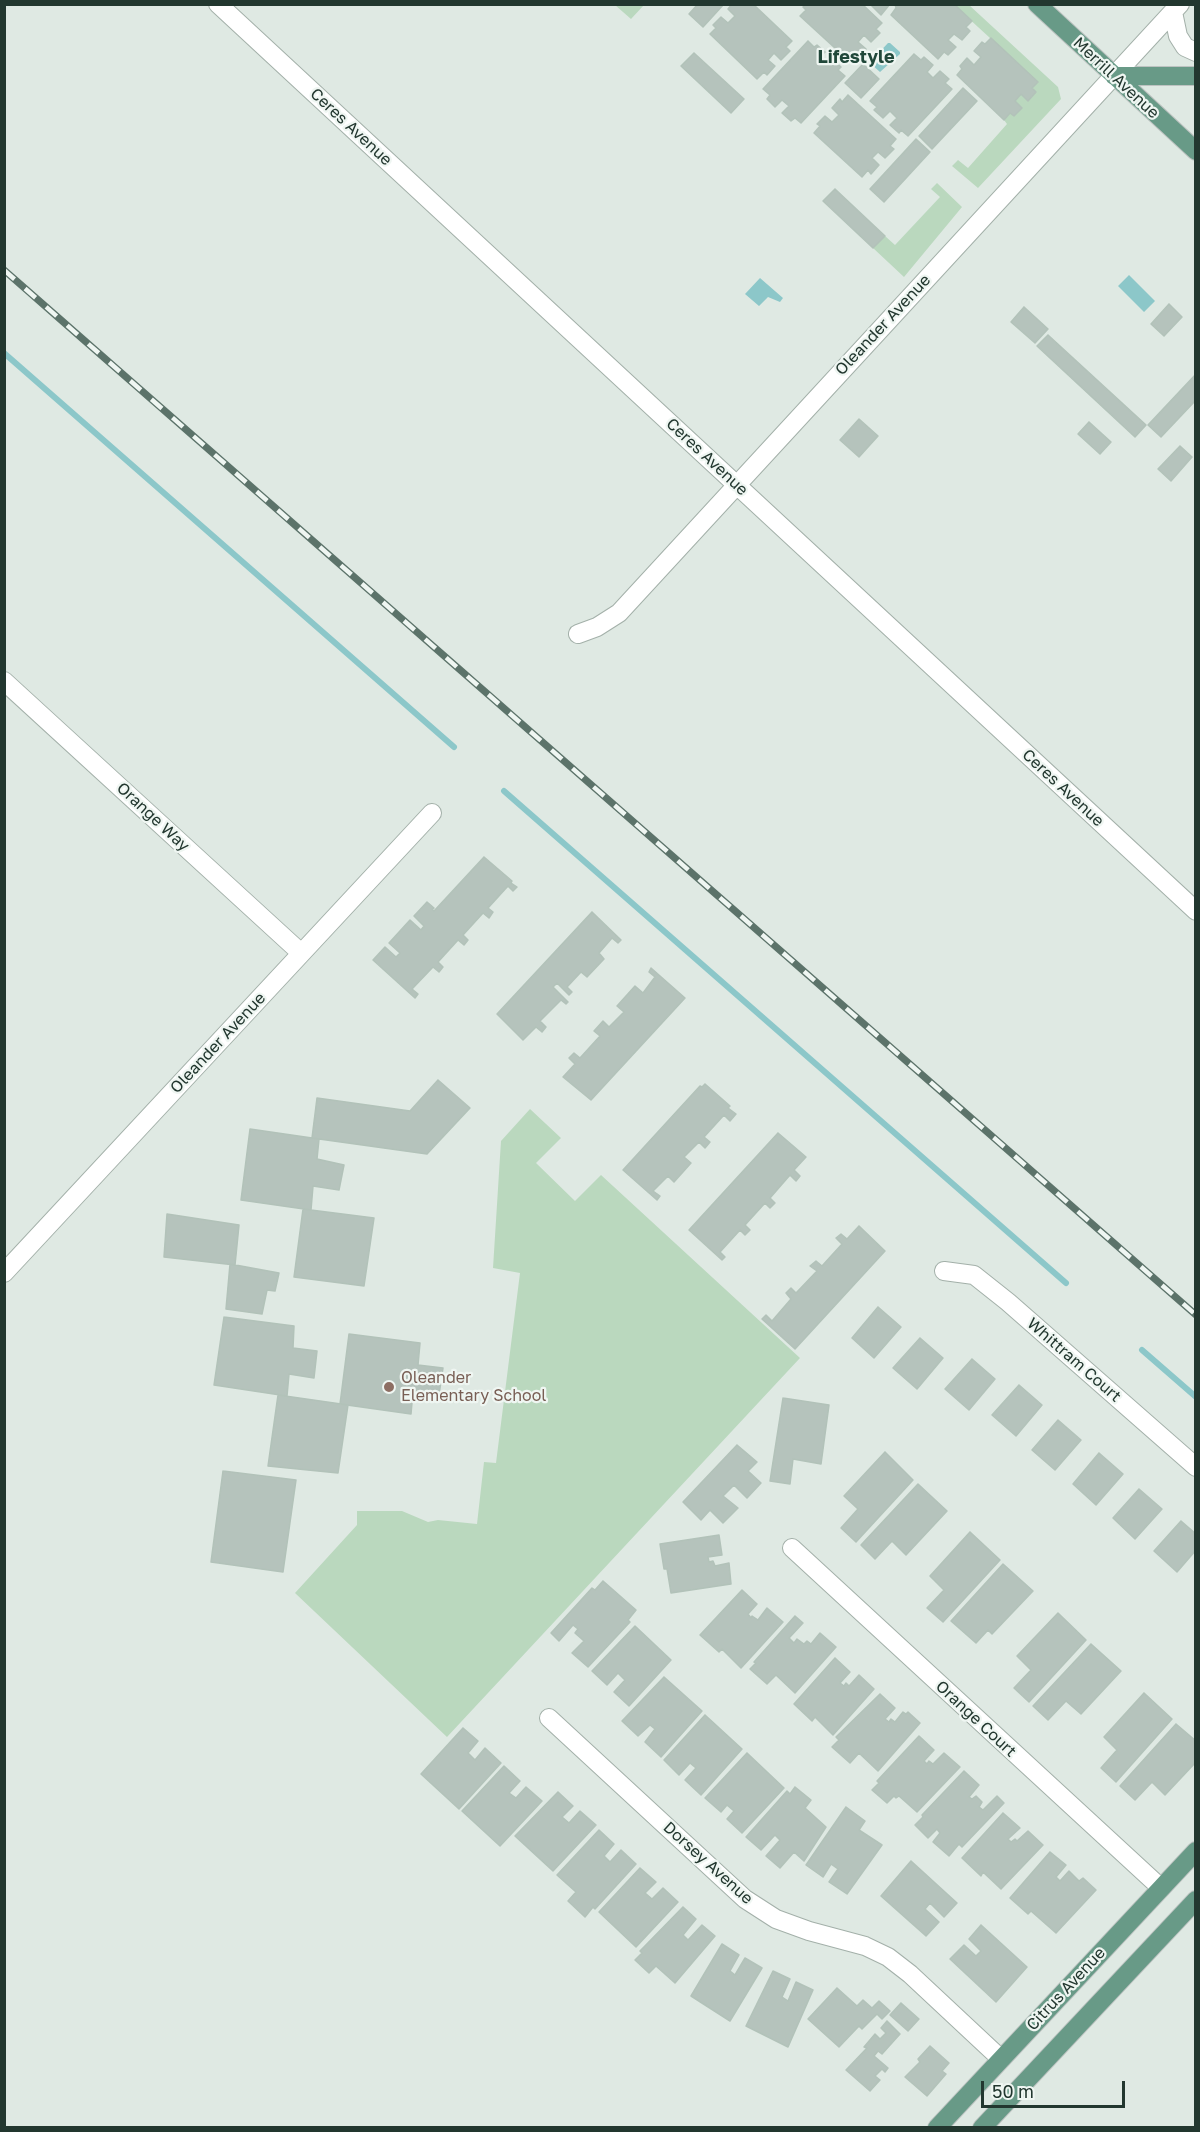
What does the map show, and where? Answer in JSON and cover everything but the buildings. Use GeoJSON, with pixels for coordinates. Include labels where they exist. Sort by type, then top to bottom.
{"type":"FeatureCollection","features":[{"type":"Feature","properties":{"kind":"main road","name":"Merrill Avenue"},"geometry":{"type":"LineString","coordinates":[[1036,4],[1196,151]]}},
{"type":"Feature","properties":{"kind":"main road"},"geometry":{"type":"LineString","coordinates":[[1114,76],[1196,76]]}},
{"type":"Feature","properties":{"kind":"main road","name":"Citrus Avenue"},"geometry":{"type":"LineString","coordinates":[[937,2127],[1196,1851]]}},
{"type":"Feature","properties":{"kind":"main road","name":"Citrus Avenue"},"geometry":{"type":"LineString","coordinates":[[986,2126],[1196,1900]]}},
{"type":"Feature","properties":{"kind":"street","name":"Ceres Avenue"},"geometry":{"type":"LineString","coordinates":[[218,4],[1196,911]]}},
{"type":"Feature","properties":{"kind":"street","name":"Oleander Avenue"},"geometry":{"type":"LineString","coordinates":[[578,634],[597,627],[619,613],[1176,8]]}},
{"type":"Feature","properties":{"kind":"street"},"geometry":{"type":"LineString","coordinates":[[1176,8],[1178,36],[1185,47],[1196,52]]}},
{"type":"Feature","properties":{"kind":"street","name":"Orange Way"},"geometry":{"type":"LineString","coordinates":[[4,681],[301,953]]}},
{"type":"Feature","properties":{"kind":"street","name":"Oleander Avenue"},"geometry":{"type":"LineString","coordinates":[[4,1273],[432,813]]}},
{"type":"Feature","properties":{"kind":"street","name":"Whittram Court"},"geometry":{"type":"LineString","coordinates":[[944,1271],[974,1275],[1008,1302],[1196,1467]]}},
{"type":"Feature","properties":{"kind":"street","name":"Orange Court"},"geometry":{"type":"LineString","coordinates":[[792,1548],[1161,1888]]}},
{"type":"Feature","properties":{"kind":"street","name":"Dorsey Avenue"},"geometry":{"type":"LineString","coordinates":[[549,1718],[745,1899],[776,1919],[809,1931],[865,1946],[888,1957],[910,1974],[1001,2059]]}},
{"type":"Feature","properties":{"kind":"green space"},"geometry":{"type":"Polygon","coordinates":[[[615,5],[644,5],[631,19],[615,5]]]}},
{"type":"Feature","properties":{"kind":"green space"},"geometry":{"type":"Polygon","coordinates":[[[954,5],[969,5],[1058,87],[1061,99],[978,188],[952,166],[958,160],[968,168],[1007,124],[1004,120],[1010,113],[1014,116],[1021,108],[1015,101],[1021,94],[1028,101],[1036,92],[1032,88],[1038,82],[954,5]]]}},
{"type":"Feature","properties":{"kind":"green space"},"geometry":{"type":"Polygon","coordinates":[[[937,183],[962,207],[904,277],[873,248],[885,236],[895,245],[940,197],[931,189],[937,183]]]}},
{"type":"Feature","properties":{"kind":"green space"},"geometry":{"type":"Polygon","coordinates":[[[530,1109],[561,1138],[536,1163],[575,1201],[601,1175],[800,1358],[447,1737],[295,1593],[357,1525],[357,1511],[402,1511],[428,1522],[438,1520],[477,1524],[484,1462],[496,1463],[520,1273],[493,1268],[501,1141],[530,1109]]]}},
{"type":"Feature","properties":{"kind":"water"},"geometry":{"type":"Polygon","coordinates":[[[888,43],[900,54],[880,72],[871,64],[871,61],[888,43]]]}},
{"type":"Feature","properties":{"kind":"water"},"geometry":{"type":"Polygon","coordinates":[[[1129,275],[1155,301],[1144,312],[1118,286],[1129,275]]]}},
{"type":"Feature","properties":{"kind":"water"},"geometry":{"type":"Polygon","coordinates":[[[760,278],[783,298],[780,302],[768,297],[759,306],[745,294],[760,278]]]}},
{"type":"Feature","properties":{"kind":"waterway"},"geometry":{"type":"LineString","coordinates":[[4,353],[454,747]]}},
{"type":"Feature","properties":{"kind":"waterway"},"geometry":{"type":"LineString","coordinates":[[504,791],[1066,1283]]}},
{"type":"Feature","properties":{"kind":"waterway"},"geometry":{"type":"LineString","coordinates":[[1142,1350],[1196,1397]]}},
{"type":"Feature","properties":{"kind":"railway"},"geometry":{"type":"LineString","coordinates":[[4,270],[1196,1315]]}},
{"type":"Feature","properties":{"kind":"place","name":"Oleander Elementary School"},"geometry":{"type":"Point","coordinates":[389,1387]}},
{"type":"Feature","properties":{"kind":"district","name":"Lifestyle"},"geometry":{"type":"Point","coordinates":[856,57]}}]}
